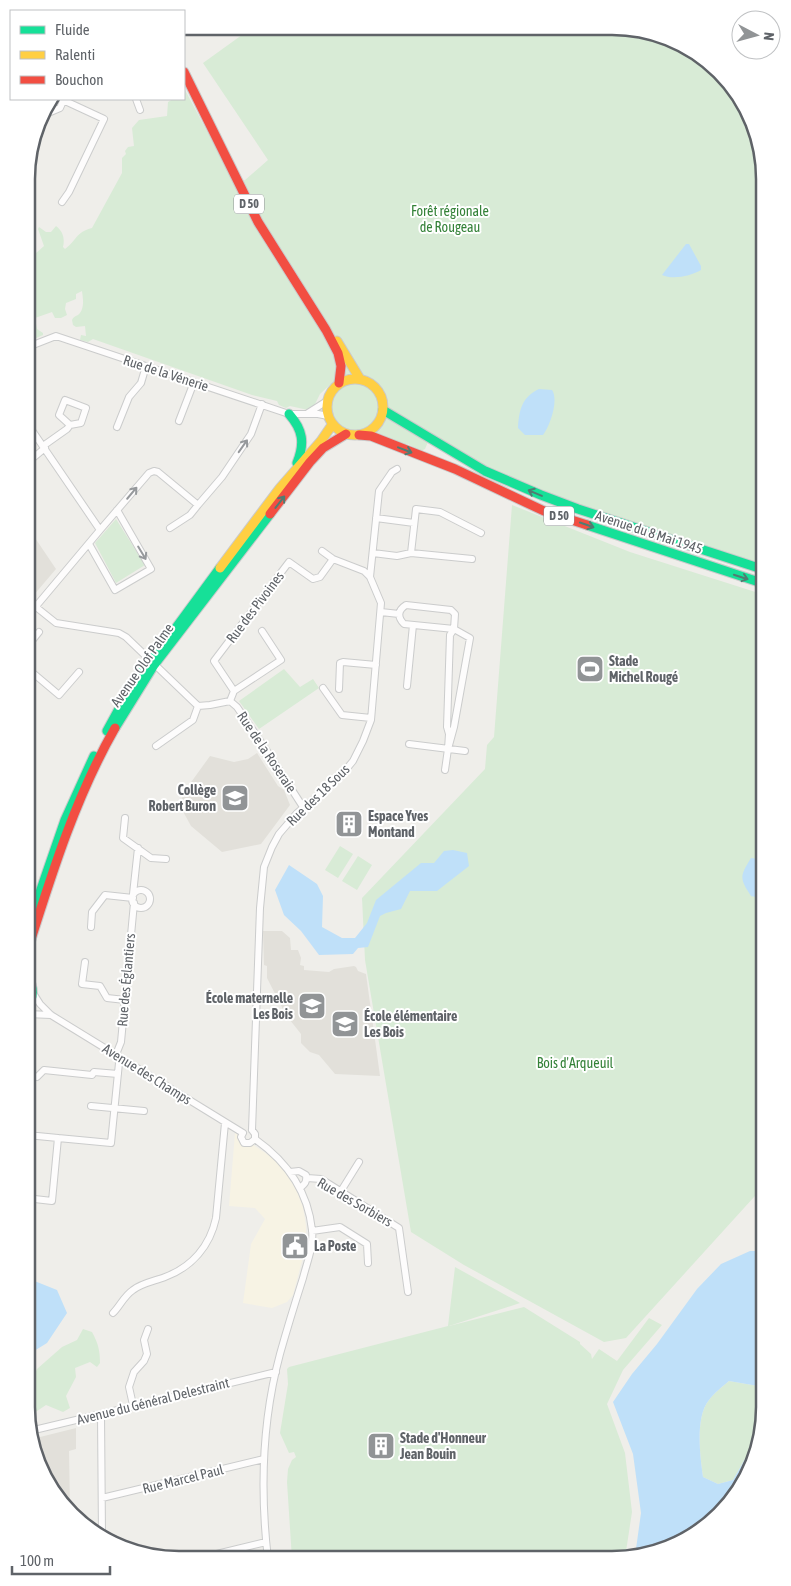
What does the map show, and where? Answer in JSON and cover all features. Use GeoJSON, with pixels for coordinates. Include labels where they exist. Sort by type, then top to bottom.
{"type":"FeatureCollection","features":[{"type":"Feature","properties":{"kind":"main road","name":"D 50"},"geometry":{"type":"LineString","coordinates":[[185,74],[258,222],[326,330],[338,353],[341,366],[339,383]]}},
{"type":"Feature","properties":{"kind":"main road","name":"D 50"},"geometry":{"type":"LineString","coordinates":[[326,330],[345,352],[360,379]]}},
{"type":"Feature","properties":{"kind":"main road"},"geometry":{"type":"LineString","coordinates":[[360,379],[369,382],[375,387],[382,400],[383,410],[381,419],[368,432],[359,435],[346,434],[332,425],[328,416],[327,400],[333,388],[339,383],[360,379]]}},
{"type":"Feature","properties":{"kind":"main road","name":"D 50"},"geometry":{"type":"LineString","coordinates":[[383,410],[422,432],[456,455],[486,471],[541,495],[578,509],[756,567]]}},
{"type":"Feature","properties":{"kind":"main road"},"geometry":{"type":"LineString","coordinates":[[289,414],[301,431],[304,445],[294,470]]}},
{"type":"Feature","properties":{"kind":"main road","name":"Avenue Olof Palme"},"geometry":{"type":"LineString","coordinates":[[35,927],[56,860],[82,795],[111,734],[152,662],[189,608],[294,470],[327,434],[332,425]]}},
{"type":"Feature","properties":{"kind":"main road","name":"Avenue Olof Palme"},"geometry":{"type":"LineString","coordinates":[[35,904],[46,868],[73,799],[117,710],[152,662],[310,462],[323,448],[346,434]]}},
{"type":"Feature","properties":{"kind":"main road","name":"Avenue du 8 Mai 1945"},"geometry":{"type":"LineString","coordinates":[[359,435],[371,436],[455,468],[544,511],[756,581]]}},
{"type":"Feature","properties":{"kind":"street"},"geometry":{"type":"LineString","coordinates":[[52,111],[60,108],[64,100],[104,120],[69,192],[62,202]]}},
{"type":"Feature","properties":{"kind":"street"},"geometry":{"type":"LineString","coordinates":[[136,100],[140,110]]}},
{"type":"Feature","properties":{"kind":"street","name":"Rue de la Vénerie"},"geometry":{"type":"LineString","coordinates":[[35,344],[56,336],[289,414],[306,413],[328,416]]}},
{"type":"Feature","properties":{"kind":"street"},"geometry":{"type":"LineString","coordinates":[[117,426],[129,397],[141,383],[146,366]]}},
{"type":"Feature","properties":{"kind":"street"},"geometry":{"type":"LineString","coordinates":[[180,422],[194,382]]}},
{"type":"Feature","properties":{"kind":"street"},"geometry":{"type":"LineString","coordinates":[[64,400],[86,408],[81,423],[70,424],[59,415],[64,400]]}},
{"type":"Feature","properties":{"kind":"street","name":"Rue de la Vénerie"},"geometry":{"type":"LineString","coordinates":[[306,413],[327,400]]}},
{"type":"Feature","properties":{"kind":"street"},"geometry":{"type":"LineString","coordinates":[[170,528],[190,516],[222,477],[251,434],[262,404]]}},
{"type":"Feature","properties":{"kind":"street"},"geometry":{"type":"LineString","coordinates":[[35,455],[67,429],[70,424]]}},
{"type":"Feature","properties":{"kind":"street"},"geometry":{"type":"LineString","coordinates":[[35,434],[100,530]]}},
{"type":"Feature","properties":{"kind":"street"},"geometry":{"type":"LineString","coordinates":[[370,578],[379,491],[392,472],[397,469]]}},
{"type":"Feature","properties":{"kind":"street"},"geometry":{"type":"LineString","coordinates":[[156,746],[193,720],[198,706],[119,632],[56,623],[36,607],[149,473],[158,472],[198,506]]}},
{"type":"Feature","properties":{"kind":"street"},"geometry":{"type":"LineString","coordinates":[[89,544],[115,590],[152,569],[118,510]]}},
{"type":"Feature","properties":{"kind":"street"},"geometry":{"type":"LineString","coordinates":[[411,553],[416,510],[440,512],[481,533]]}},
{"type":"Feature","properties":{"kind":"street"},"geometry":{"type":"LineString","coordinates":[[376,518],[414,523]]}},
{"type":"Feature","properties":{"kind":"street"},"geometry":{"type":"LineString","coordinates":[[322,551],[333,560],[364,571],[370,578]]}},
{"type":"Feature","properties":{"kind":"street"},"geometry":{"type":"LineString","coordinates":[[373,553],[397,556],[411,553],[472,559]]}},
{"type":"Feature","properties":{"kind":"street","name":"Rue des Pivoines"},"geometry":{"type":"LineString","coordinates":[[234,691],[214,661],[289,562],[313,579],[320,577],[333,560]]}},
{"type":"Feature","properties":{"kind":"street","name":"Rue des 18 Sous"},"geometry":{"type":"LineString","coordinates":[[252,1130],[262,878],[266,859],[279,834],[303,806],[338,779],[352,762],[364,741],[371,718],[381,612],[381,603],[370,578]]}},
{"type":"Feature","properties":{"kind":"street"},"geometry":{"type":"LineString","coordinates":[[445,770],[449,734],[447,727],[450,635],[454,629],[455,614],[451,610],[406,605],[401,608],[398,614],[400,621],[404,624],[454,629],[470,638],[454,728],[448,749]]}},
{"type":"Feature","properties":{"kind":"street"},"geometry":{"type":"LineString","coordinates":[[381,612],[398,614]]}},
{"type":"Feature","properties":{"kind":"street"},"geometry":{"type":"LineString","coordinates":[[407,686],[413,624]]}},
{"type":"Feature","properties":{"kind":"street"},"geometry":{"type":"LineString","coordinates":[[230,700],[234,691],[281,660],[262,631]]}},
{"type":"Feature","properties":{"kind":"street"},"geometry":{"type":"LineString","coordinates":[[35,637],[39,632]]}},
{"type":"Feature","properties":{"kind":"street"},"geometry":{"type":"LineString","coordinates":[[339,689],[340,663],[376,665]]}},
{"type":"Feature","properties":{"kind":"street"},"geometry":{"type":"LineString","coordinates":[[35,675],[59,695],[78,672]]}},
{"type":"Feature","properties":{"kind":"street"},"geometry":{"type":"LineString","coordinates":[[323,688],[342,715],[371,718]]}},
{"type":"Feature","properties":{"kind":"street","name":"Rue de la Roseraie"},"geometry":{"type":"LineString","coordinates":[[198,706],[230,700],[237,707],[303,806]]}},
{"type":"Feature","properties":{"kind":"street"},"geometry":{"type":"LineString","coordinates":[[409,744],[466,751]]}},
{"type":"Feature","properties":{"kind":"street"},"geometry":{"type":"LineString","coordinates":[[125,818],[123,838],[151,858],[166,859]]}},
{"type":"Feature","properties":{"kind":"street","name":"Rue des Églantiers"},"geometry":{"type":"LineString","coordinates":[[58,1138],[111,1143],[118,1074],[117,1052],[120,1042],[138,848]]}},
{"type":"Feature","properties":{"kind":"street"},"geometry":{"type":"LineString","coordinates":[[91,927],[92,912],[105,895],[133,899]]}},
{"type":"Feature","properties":{"kind":"street"},"geometry":{"type":"LineString","coordinates":[[84,962],[82,984],[100,986],[106,998],[124,1000]]}},
{"type":"Feature","properties":{"kind":"street","name":"Avenue des Champs"},"geometry":{"type":"LineString","coordinates":[[35,996],[51,1016],[242,1132],[241,1137],[244,1143],[250,1144],[255,1140],[276,1156],[290,1172],[300,1188],[310,1215],[312,1231],[311,1250],[276,1372],[268,1418],[264,1460],[264,1506],[267,1551]]}},
{"type":"Feature","properties":{"kind":"street","name":"Avenue des Champs"},"geometry":{"type":"LineString","coordinates":[[35,1015],[51,1016]]}},
{"type":"Feature","properties":{"kind":"street"},"geometry":{"type":"LineString","coordinates":[[37,1077],[44,1070],[92,1075],[94,1072],[118,1074]]}},
{"type":"Feature","properties":{"kind":"street"},"geometry":{"type":"LineString","coordinates":[[91,1106],[144,1111]]}},
{"type":"Feature","properties":{"kind":"street"},"geometry":{"type":"LineString","coordinates":[[113,1313],[133,1290],[181,1270],[204,1247],[213,1231],[216,1218],[225,1122]]}},
{"type":"Feature","properties":{"kind":"street"},"geometry":{"type":"LineString","coordinates":[[242,1132],[252,1130],[255,1134],[255,1140]]}},
{"type":"Feature","properties":{"kind":"street"},"geometry":{"type":"LineString","coordinates":[[35,1136],[58,1138],[52,1200],[35,1199]]}},
{"type":"Feature","properties":{"kind":"street"},"geometry":{"type":"LineString","coordinates":[[340,1191],[359,1162]]}},
{"type":"Feature","properties":{"kind":"street","name":"Rue des Sorbiers"},"geometry":{"type":"LineString","coordinates":[[290,1172],[299,1171],[306,1175],[307,1178],[321,1179],[400,1228],[408,1292]]}},
{"type":"Feature","properties":{"kind":"street","name":"Rue des Sorbiers"},"geometry":{"type":"LineString","coordinates":[[300,1188],[305,1184],[307,1178]]}},
{"type":"Feature","properties":{"kind":"street"},"geometry":{"type":"LineString","coordinates":[[312,1231],[340,1227],[367,1244],[368,1263]]}},
{"type":"Feature","properties":{"kind":"street"},"geometry":{"type":"LineString","coordinates":[[134,1405],[129,1387],[134,1372],[144,1361],[147,1354],[144,1340],[148,1330]]}},
{"type":"Feature","properties":{"kind":"street","name":"Avenue du Général Delestraint"},"geometry":{"type":"LineString","coordinates":[[37,1429],[276,1372]]}},
{"type":"Feature","properties":{"kind":"street"},"geometry":{"type":"LineString","coordinates":[[100,1414],[102,1529]]}},
{"type":"Feature","properties":{"kind":"street","name":"Rue Marcel Paul"},"geometry":{"type":"LineString","coordinates":[[102,1498],[264,1460]]}},
{"type":"Feature","properties":{"kind":"street"},"geometry":{"type":"LineString","coordinates":[[227,1551],[266,1542]]}},
{"type":"Feature","properties":{"kind":"shaded area"},"geometry":{"type":"Polygon","coordinates":[[[35,538],[56,569],[35,594],[35,538]]]}},
{"type":"Feature","properties":{"kind":"shaded area","name":"Collège Robert Buron"},"geometry":{"type":"Polygon","coordinates":[[[257,753],[278,786],[284,790],[290,805],[261,844],[222,852],[191,826],[180,806],[184,792],[210,756],[234,762],[248,759],[257,753]]]}},
{"type":"Feature","properties":{"kind":"shaded area"},"geometry":{"type":"Polygon","coordinates":[[[263,931],[282,931],[290,938],[291,950],[298,950],[301,958],[300,965],[304,966],[304,970],[329,972],[334,969],[354,966],[358,971],[366,974],[380,1076],[335,1074],[319,1055],[310,1052],[301,1043],[301,1034],[286,1015],[267,978],[267,966],[264,965],[263,931]]]}},
{"type":"Feature","properties":{"kind":"shaded area"},"geometry":{"type":"Polygon","coordinates":[[[235,1133],[273,1158],[286,1173],[296,1189],[303,1207],[306,1226],[306,1246],[293,1295],[287,1302],[272,1308],[243,1303],[251,1244],[265,1219],[255,1208],[229,1206],[235,1133]]]}},
{"type":"Feature","properties":{"kind":"shaded area"},"geometry":{"type":"Polygon","coordinates":[[[76,1428],[76,1449],[69,1451],[70,1501],[54,1479],[46,1462],[39,1437],[76,1428]]]}},
{"type":"Feature","properties":{"kind":"green space","name":"Forêt régionale de Rougeau"},"geometry":{"type":"Polygon","coordinates":[[[242,35],[612,35],[631,36],[658,43],[692,59],[707,71],[732,99],[741,115],[751,142],[755,160],[756,566],[541,492],[486,468],[431,435],[425,449],[421,451],[408,444],[400,445],[358,436],[339,426],[332,419],[329,403],[334,389],[334,381],[320,394],[314,406],[308,410],[290,406],[286,408],[279,405],[277,401],[252,395],[93,339],[88,342],[80,340],[81,335],[86,336],[85,326],[76,327],[73,325],[72,320],[82,310],[82,291],[76,294],[76,299],[66,303],[67,315],[55,318],[52,312],[35,318],[35,254],[44,246],[39,227],[46,232],[51,232],[56,226],[63,235],[63,247],[65,249],[79,234],[92,228],[122,173],[122,158],[126,154],[125,151],[128,147],[134,146],[132,128],[139,120],[167,116],[168,102],[171,100],[185,100],[185,90],[235,184],[245,180],[268,160],[203,63],[242,35]]]}},
{"type":"Feature","properties":{"kind":"green space","name":"Forêt régionale de Rougeau"},"geometry":{"type":"Polygon","coordinates":[[[35,318],[37,329],[43,335],[35,339],[35,318]]]}},
{"type":"Feature","properties":{"kind":"green space","name":"Bois d'Arqueuil"},"geometry":{"type":"Polygon","coordinates":[[[512,505],[630,552],[756,592],[756,1195],[626,1338],[604,1342],[464,1265],[411,1232],[365,960],[362,898],[485,769],[487,745],[494,737],[512,505]]]}},
{"type":"Feature","properties":{"kind":"green space"},"geometry":{"type":"Polygon","coordinates":[[[116,519],[145,565],[116,583],[95,543],[116,519]]]}},
{"type":"Feature","properties":{"kind":"green space"},"geometry":{"type":"Polygon","coordinates":[[[284,669],[300,687],[313,679],[319,688],[259,729],[239,701],[284,669]]]}},
{"type":"Feature","properties":{"kind":"green space"},"geometry":{"type":"Polygon","coordinates":[[[340,846],[353,854],[338,878],[325,870],[340,846]]]}},
{"type":"Feature","properties":{"kind":"green space"},"geometry":{"type":"Polygon","coordinates":[[[358,856],[372,865],[357,890],[342,881],[358,856]]]}},
{"type":"Feature","properties":{"kind":"green space"},"geometry":{"type":"Polygon","coordinates":[[[455,1267],[520,1303],[449,1326],[524,1307],[580,1342],[591,1354],[592,1359],[599,1349],[617,1361],[649,1318],[662,1325],[623,1370],[607,1404],[625,1453],[632,1512],[626,1550],[291,1551],[287,1482],[288,1469],[292,1460],[296,1457],[294,1452],[289,1453],[280,1433],[288,1384],[287,1369],[448,1326],[455,1267]]]}},
{"type":"Feature","properties":{"kind":"green space"},"geometry":{"type":"Polygon","coordinates":[[[83,1329],[92,1332],[99,1350],[100,1363],[97,1367],[90,1362],[75,1368],[76,1377],[66,1396],[70,1408],[63,1412],[46,1405],[35,1412],[35,1374],[37,1369],[62,1347],[77,1340],[83,1329]]]}},
{"type":"Feature","properties":{"kind":"green space"},"geometry":{"type":"Polygon","coordinates":[[[729,1381],[756,1386],[755,1426],[746,1458],[733,1480],[718,1484],[703,1477],[700,1448],[702,1416],[709,1400],[729,1381]]]}},
{"type":"Feature","properties":{"kind":"water"},"geometry":{"type":"Polygon","coordinates":[[[686,244],[689,244],[701,266],[701,270],[682,277],[662,275],[686,244]]]}},
{"type":"Feature","properties":{"kind":"water"},"geometry":{"type":"Polygon","coordinates":[[[539,389],[552,390],[554,394],[555,400],[551,419],[543,435],[525,435],[518,428],[522,405],[533,392],[539,389]]]}},
{"type":"Feature","properties":{"kind":"water"},"geometry":{"type":"Polygon","coordinates":[[[453,850],[467,853],[469,866],[437,891],[410,891],[401,909],[380,916],[368,947],[358,948],[353,954],[319,955],[301,931],[284,915],[275,890],[289,865],[317,884],[323,896],[322,927],[342,938],[355,938],[367,923],[376,900],[421,863],[434,863],[444,851],[453,850]]]}},
{"type":"Feature","properties":{"kind":"water"},"geometry":{"type":"Polygon","coordinates":[[[751,858],[756,859],[756,897],[751,896],[744,885],[742,877],[751,858]]]}},
{"type":"Feature","properties":{"kind":"water"},"geometry":{"type":"Polygon","coordinates":[[[750,1251],[756,1251],[756,1386],[729,1381],[709,1400],[700,1426],[703,1477],[718,1484],[733,1480],[746,1458],[737,1479],[726,1495],[700,1521],[676,1536],[636,1549],[641,1513],[633,1454],[613,1402],[697,1289],[721,1264],[750,1251]]]}},
{"type":"Feature","properties":{"kind":"water"},"geometry":{"type":"Polygon","coordinates":[[[35,1281],[57,1290],[67,1313],[47,1343],[35,1350],[35,1281]]]}},
{"type":"Feature","properties":{"kind":"traffic: fast"},"geometry":{"type":"LineString","coordinates":[[383,410],[485,471],[541,495],[578,509],[756,567]]}},
{"type":"Feature","properties":{"kind":"traffic: fast"},"geometry":{"type":"LineString","coordinates":[[289,414],[300,431],[302,443],[297,463]]}},
{"type":"Feature","properties":{"kind":"traffic: fast"},"geometry":{"type":"LineString","coordinates":[[115,728],[154,665],[270,514]]}},
{"type":"Feature","properties":{"kind":"traffic: fast"},"geometry":{"type":"LineString","coordinates":[[587,525],[756,581]]}},
{"type":"Feature","properties":{"kind":"traffic: fast"},"geometry":{"type":"LineString","coordinates":[[107,731],[136,678],[159,651],[220,568]]}},
{"type":"Feature","properties":{"kind":"traffic: fast"},"geometry":{"type":"LineString","coordinates":[[35,907],[65,820],[94,756]]}},
{"type":"Feature","properties":{"kind":"traffic: slow"},"geometry":{"type":"LineString","coordinates":[[337,341],[360,379]]}},
{"type":"Feature","properties":{"kind":"traffic: slow"},"geometry":{"type":"LineString","coordinates":[[349,379],[361,379],[371,383],[379,391],[383,407],[379,423],[371,431],[361,435],[349,435],[339,431],[331,423],[327,413],[327,401],[331,391],[339,383],[349,379]]}},
{"type":"Feature","properties":{"kind":"traffic: slow"},"geometry":{"type":"LineString","coordinates":[[220,568],[280,488],[321,441],[332,425]]}},
{"type":"Feature","properties":{"kind":"traffic: jam"},"geometry":{"type":"LineString","coordinates":[[185,74],[258,222],[326,330],[338,353],[341,366],[339,383]]}},
{"type":"Feature","properties":{"kind":"traffic: jam"},"geometry":{"type":"LineString","coordinates":[[270,514],[323,448],[346,434]]}},
{"type":"Feature","properties":{"kind":"traffic: jam"},"geometry":{"type":"LineString","coordinates":[[359,435],[371,436],[455,469],[544,511],[587,525]]}},
{"type":"Feature","properties":{"kind":"traffic: jam"},"geometry":{"type":"LineString","coordinates":[[35,927],[76,810],[115,728]]}},
{"type":"Feature","properties":{"kind":"place","name":"Stade Michel Rougé"},"geometry":{"type":"Point","coordinates":[590,669]}},
{"type":"Feature","properties":{"kind":"place","name":"Collège Robert Buron"},"geometry":{"type":"Point","coordinates":[235,798]}},
{"type":"Feature","properties":{"kind":"place","name":"Espace Yves Montand"},"geometry":{"type":"Point","coordinates":[349,824]}},
{"type":"Feature","properties":{"kind":"place","name":"École maternelle Les Bois"},"geometry":{"type":"Point","coordinates":[312,1006]}},
{"type":"Feature","properties":{"kind":"place","name":"École élémentaire Les Bois"},"geometry":{"type":"Point","coordinates":[345,1024]}},
{"type":"Feature","properties":{"kind":"place","name":"La Poste"},"geometry":{"type":"Point","coordinates":[295,1246]}},
{"type":"Feature","properties":{"kind":"place","name":"Stade d'Honneur Jean Bouin"},"geometry":{"type":"Point","coordinates":[381,1446]}}]}
